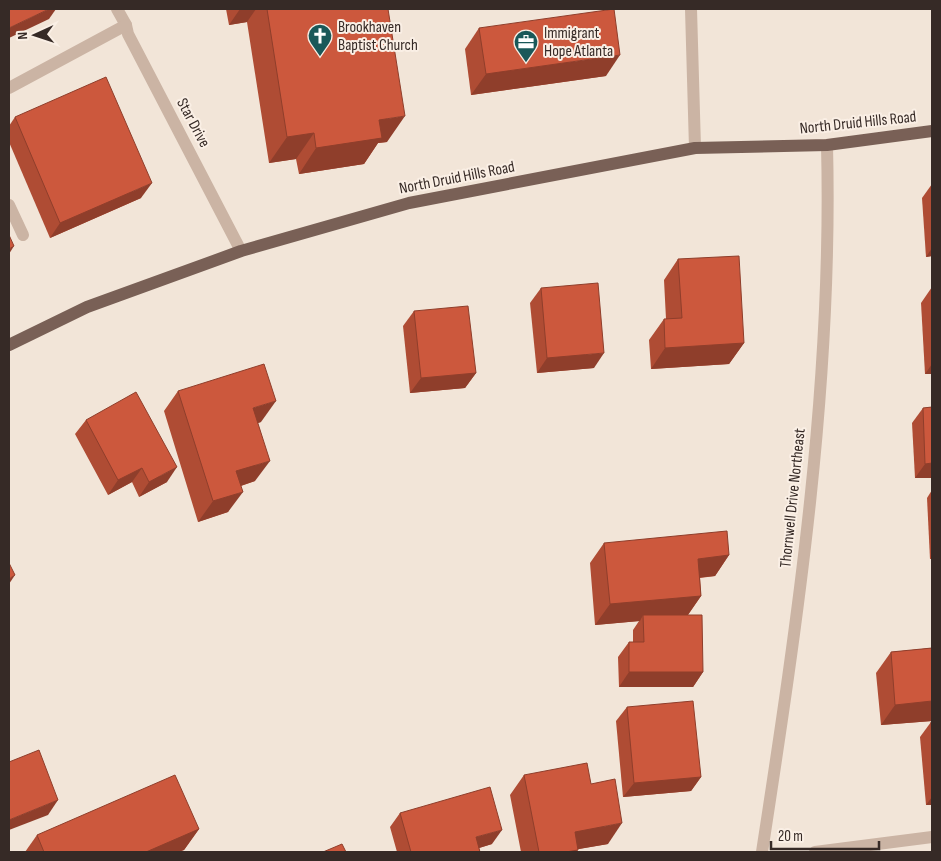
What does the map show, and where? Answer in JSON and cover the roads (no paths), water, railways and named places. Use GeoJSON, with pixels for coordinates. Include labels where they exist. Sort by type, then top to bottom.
{"type":"FeatureCollection","features":[{"type":"Feature","properties":{"kind":"main road","name":"North Druid Hills Road"},"geometry":{"type":"LineString","coordinates":[[9,345],[87,307],[241,251],[409,203],[696,148],[827,145],[932,131]]}},
{"type":"Feature","properties":{"kind":"street","name":"Star Drive"},"geometry":{"type":"LineString","coordinates":[[117,9],[126,25],[128,34],[241,251]]}},
{"type":"Feature","properties":{"kind":"street"},"geometry":{"type":"LineString","coordinates":[[691,9],[696,148]]}},
{"type":"Feature","properties":{"kind":"street"},"geometry":{"type":"LineString","coordinates":[[9,88],[126,25]]}},
{"type":"Feature","properties":{"kind":"street","name":"Thornwell Drive Northeast"},"geometry":{"type":"LineString","coordinates":[[762,852],[787,689],[808,528],[824,331],[828,187],[827,145]]}},
{"type":"Feature","properties":{"kind":"street"},"geometry":{"type":"LineString","coordinates":[[9,205],[23,235]]}},
{"type":"Feature","properties":{"kind":"street"},"geometry":{"type":"LineString","coordinates":[[815,852],[932,837]]}},
{"type":"Feature","properties":{"kind":"place","name":"Brookhaven Baptist Church"},"geometry":{"type":"Point","coordinates":[320,57]}},
{"type":"Feature","properties":{"kind":"place","name":"Immigrant Hope Atlanta"},"geometry":{"type":"Point","coordinates":[526,63]}}]}
